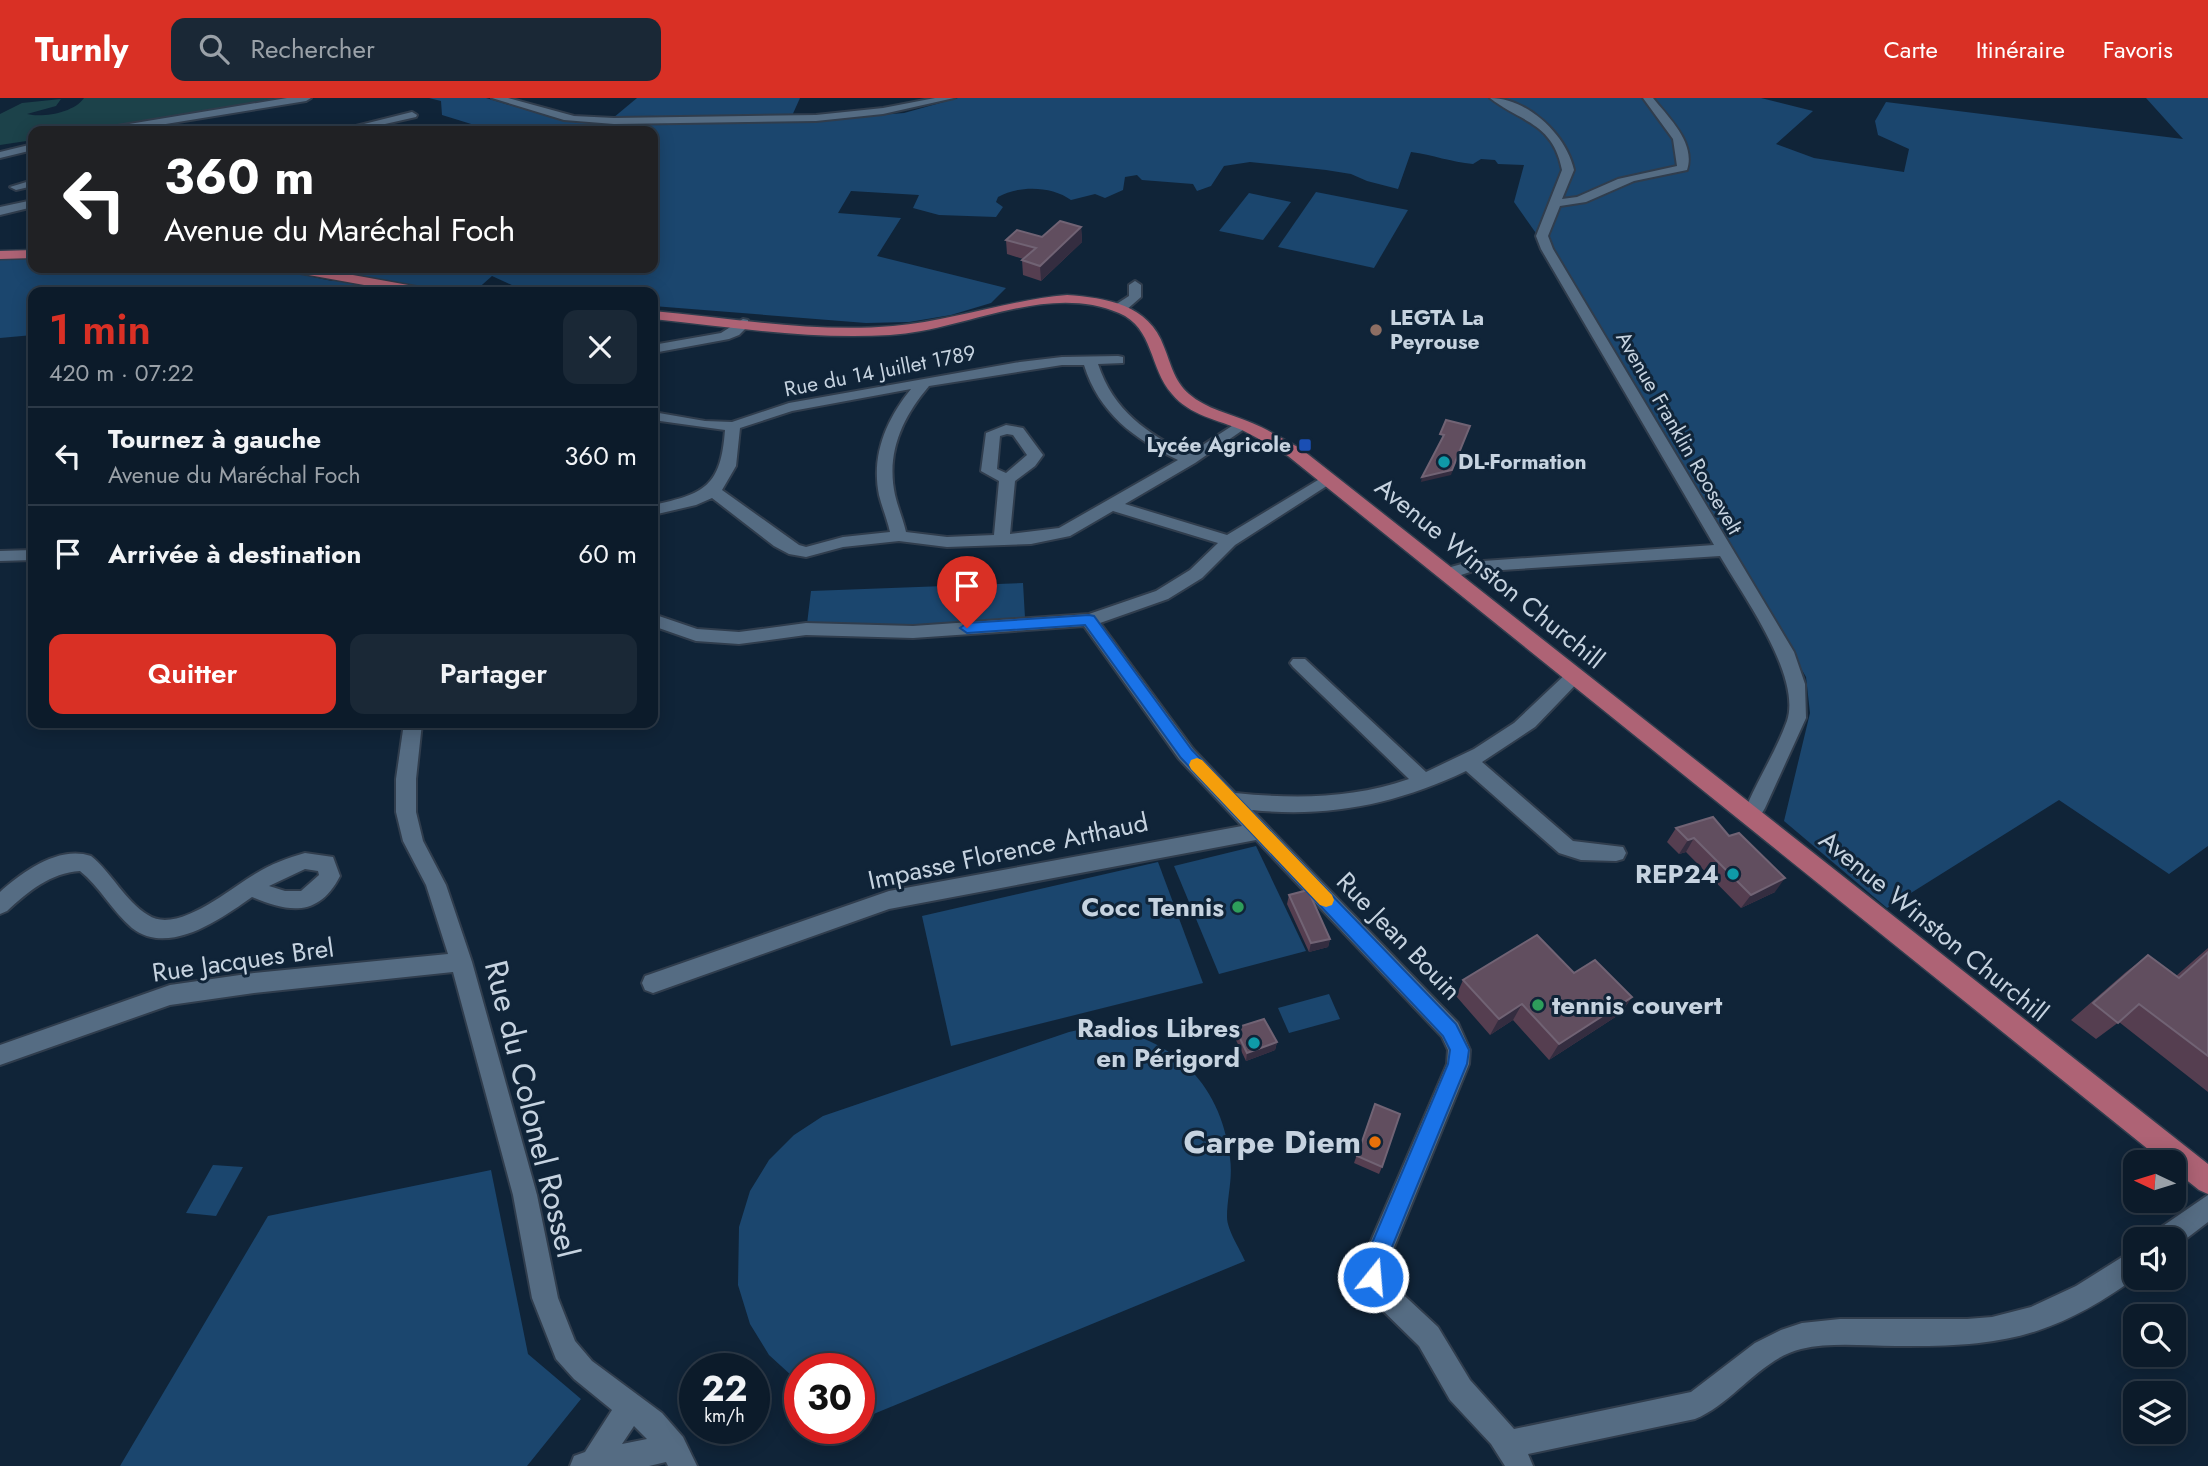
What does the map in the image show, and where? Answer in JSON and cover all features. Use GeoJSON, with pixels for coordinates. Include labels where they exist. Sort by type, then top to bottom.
{"type":"FeatureCollection","features":[{"type":"Feature","properties":{"kind":"main road"},"geometry":{"type":"LineString","coordinates":[[0,255],[28,254]]}},
{"type":"Feature","properties":{"kind":"main road"},"geometry":{"type":"LineString","coordinates":[[320,273],[397,287]]}},
{"type":"Feature","properties":{"kind":"main road","name":"Avenue Winston Churchill"},"geometry":{"type":"LineString","coordinates":[[658,315],[846,331],[894,331],[951,323],[1043,301],[1078,300],[1120,308],[1139,318],[1152,331],[1176,390],[1199,408],[1243,425],[1293,452],[2208,1181]]}},
{"type":"Feature","properties":{"kind":"street"},"geometry":{"type":"LineString","coordinates":[[135,126],[306,98]]}},
{"type":"Feature","properties":{"kind":"street"},"geometry":{"type":"LineString","coordinates":[[497,98],[574,119],[644,121],[811,119],[910,108],[950,98]]}},
{"type":"Feature","properties":{"kind":"street","name":"Avenue Franklin Roosevelt"},"geometry":{"type":"LineString","coordinates":[[1495,98],[1527,116],[1560,147],[1567,160],[1568,170],[1542,236],[1547,249],[1785,652],[1796,684],[1797,718],[1755,808],[1748,814]]}},
{"type":"Feature","properties":{"kind":"street"},"geometry":{"type":"LineString","coordinates":[[1555,202],[1577,203],[1623,180],[1683,168],[1684,160],[1677,136],[1648,98]]}},
{"type":"Feature","properties":{"kind":"street"},"geometry":{"type":"LineString","coordinates":[[363,126],[412,115]]}},
{"type":"Feature","properties":{"kind":"street"},"geometry":{"type":"LineString","coordinates":[[0,155],[28,148]]}},
{"type":"Feature","properties":{"kind":"street"},"geometry":{"type":"LineString","coordinates":[[16,187],[28,184]]}},
{"type":"Feature","properties":{"kind":"street"},"geometry":{"type":"LineString","coordinates":[[1,213],[28,205]]}},
{"type":"Feature","properties":{"kind":"street"},"geometry":{"type":"LineString","coordinates":[[1120,308],[1136,295],[1136,285]]}},
{"type":"Feature","properties":{"kind":"street"},"geometry":{"type":"LineString","coordinates":[[658,348],[724,336],[734,332],[743,323]]}},
{"type":"Feature","properties":{"kind":"street","name":"Rue du 14 Juillet 1789"},"geometry":{"type":"LineString","coordinates":[[658,417],[705,425],[733,426],[789,407],[924,383],[1047,362],[1118,360]]}},
{"type":"Feature","properties":{"kind":"street"},"geometry":{"type":"LineString","coordinates":[[1090,361],[1096,384],[1107,403],[1124,422],[1190,460]]}},
{"type":"Feature","properties":{"kind":"street"},"geometry":{"type":"LineString","coordinates":[[899,536],[884,480],[884,459],[887,442],[897,418],[924,383]]}},
{"type":"Feature","properties":{"kind":"street"},"geometry":{"type":"LineString","coordinates":[[714,492],[795,550],[806,552],[843,542],[899,536],[947,542],[1031,540],[1064,531],[1112,505],[1190,460],[1243,425]]}},
{"type":"Feature","properties":{"kind":"street"},"geometry":{"type":"LineString","coordinates":[[658,509],[704,498],[714,492],[725,474],[733,426]]}},
{"type":"Feature","properties":{"kind":"street"},"geometry":{"type":"LineString","coordinates":[[1002,540],[1007,479]]}},
{"type":"Feature","properties":{"kind":"street"},"geometry":{"type":"LineString","coordinates":[[658,622],[696,635],[739,638],[806,629],[913,632],[1089,620],[1162,595],[1196,574],[1228,541],[1328,480]]}},
{"type":"Feature","properties":{"kind":"street"},"geometry":{"type":"LineString","coordinates":[[1112,505],[1228,541]]}},
{"type":"Feature","properties":{"kind":"street"},"geometry":{"type":"LineString","coordinates":[[1446,574],[1469,567],[1724,550]]}},
{"type":"Feature","properties":{"kind":"street"},"geometry":{"type":"LineString","coordinates":[[0,556],[28,555]]}},
{"type":"Feature","properties":{"kind":"street","name":"Rue Jean Bouin"},"geometry":{"type":"LineString","coordinates":[[1089,620],[1186,754],[1450,1030],[1459,1050],[1458,1064],[1372,1269],[1373,1277],[1382,1292],[1424,1331],[1459,1388],[1515,1455]]}},
{"type":"Feature","properties":{"kind":"street"},"geometry":{"type":"LineString","coordinates":[[1299,663],[1423,781]]}},
{"type":"Feature","properties":{"kind":"street"},"geometry":{"type":"LineString","coordinates":[[1230,800],[1307,806],[1343,803],[1423,781],[1469,762],[1523,726],[1575,676]]}},
{"type":"Feature","properties":{"kind":"street","name":"Rue du Colonel Rossel"},"geometry":{"type":"LineString","coordinates":[[412,728],[406,779],[406,812],[413,841],[436,885],[461,962],[525,1195],[550,1311],[565,1350],[583,1370],[652,1423],[678,1457]]}},
{"type":"Feature","properties":{"kind":"street"},"geometry":{"type":"LineString","coordinates":[[1469,762],[1554,840],[1581,852],[1616,853]]}},
{"type":"Feature","properties":{"kind":"street","name":"Impasse Florence Arthaud"},"geometry":{"type":"LineString","coordinates":[[653,983],[889,900],[1260,831]]}},
{"type":"Feature","properties":{"kind":"street"},"geometry":{"type":"LineString","coordinates":[[0,905],[36,873],[71,862],[84,862],[99,872],[145,926],[160,928],[196,922],[252,888]]}},
{"type":"Feature","properties":{"kind":"street","name":"Rue Jacques Brel"},"geometry":{"type":"LineString","coordinates":[[0,1055],[170,995],[254,983],[461,962]]}},
{"type":"Feature","properties":{"kind":"street"},"geometry":{"type":"LineString","coordinates":[[2182,1227],[2208,1207]]}},
{"type":"Feature","properties":{"kind":"street"},"geometry":{"type":"LineString","coordinates":[[1515,1455],[1695,1405],[1715,1395],[1769,1348],[1792,1338],[1829,1332],[1993,1329],[2055,1311],[2088,1295],[2123,1270]]}},
{"type":"Feature","properties":{"kind":"street"},"geometry":{"type":"LineString","coordinates":[[589,1464],[631,1405]]}},
{"type":"Feature","properties":{"kind":"street"},"geometry":{"type":"LineString","coordinates":[[589,1464],[678,1457]]}},
{"type":"Feature","properties":{"kind":"shaded area"},"geometry":{"type":"Polygon","coordinates":[[[84,98],[277,98],[113,126],[28,126],[28,141],[0,145],[0,114],[22,103],[61,99],[56,106],[27,114],[41,115],[66,111],[84,98]]]}},
{"type":"Feature","properties":{"kind":"shaded area"},"geometry":{"type":"Polygon","coordinates":[[[429,98],[486,98],[553,118],[585,122],[807,121],[904,113],[958,98],[1761,98],[1813,111],[1776,144],[1814,158],[1904,172],[1909,149],[1878,135],[1875,121],[1886,102],[2183,139],[2146,98],[2208,98],[2208,846],[2169,874],[2059,800],[1887,908],[1784,821],[1810,713],[1806,677],[1591,311],[1514,202],[1524,165],[1498,164],[1495,160],[1481,159],[1473,164],[1411,152],[1398,189],[1351,174],[1250,162],[1224,166],[1211,186],[1197,191],[1193,184],[1142,180],[1137,175],[1125,177],[1123,190],[1105,198],[1095,194],[1071,200],[1045,190],[1016,190],[998,197],[996,202],[1003,207],[996,217],[939,215],[913,208],[919,195],[851,191],[838,213],[901,218],[877,256],[1006,288],[991,303],[951,315],[909,322],[866,323],[658,306],[658,287],[516,287],[492,276],[480,287],[28,287],[28,335],[0,338],[0,258],[28,257],[28,273],[294,273],[332,281],[346,273],[658,273],[658,126],[478,126],[442,115],[441,101],[429,98]]]}},
{"type":"Feature","properties":{"kind":"shaded area"},"geometry":{"type":"Polygon","coordinates":[[[637,98],[800,98],[791,118],[613,118],[637,98]]]}},
{"type":"Feature","properties":{"kind":"shaded area"},"geometry":{"type":"Polygon","coordinates":[[[1316,192],[1408,210],[1374,268],[1278,247],[1316,192]]]}},
{"type":"Feature","properties":{"kind":"shaded area"},"geometry":{"type":"Polygon","coordinates":[[[1249,193],[1291,202],[1263,240],[1219,231],[1249,193]]]}},
{"type":"Feature","properties":{"kind":"shaded area"},"geometry":{"type":"Polygon","coordinates":[[[1023,583],[1025,618],[892,626],[807,624],[811,591],[1023,583]]]}},
{"type":"Feature","properties":{"kind":"shaded area"},"geometry":{"type":"Polygon","coordinates":[[[1256,846],[1306,951],[1219,974],[1174,866],[1256,846]]]}},
{"type":"Feature","properties":{"kind":"shaded area"},"geometry":{"type":"Polygon","coordinates":[[[1158,862],[1203,983],[951,1046],[922,916],[1158,862]]]}},
{"type":"Feature","properties":{"kind":"shaded area"},"geometry":{"type":"Polygon","coordinates":[[[1329,994],[1340,1019],[1289,1033],[1278,1008],[1329,994]]]}},
{"type":"Feature","properties":{"kind":"shaded area"},"geometry":{"type":"Polygon","coordinates":[[[1092,1027],[1119,1031],[1144,1039],[1167,1051],[1186,1066],[1202,1084],[1215,1105],[1225,1130],[1231,1166],[1228,1222],[1245,1261],[875,1413],[875,1353],[784,1353],[784,1369],[768,1353],[750,1324],[738,1285],[739,1227],[750,1191],[769,1160],[794,1135],[823,1116],[1069,1032],[1092,1027]]]}},
{"type":"Feature","properties":{"kind":"shaded area"},"geometry":{"type":"Polygon","coordinates":[[[213,1165],[243,1167],[216,1216],[186,1213],[213,1165]]]}},
{"type":"Feature","properties":{"kind":"shaded area"},"geometry":{"type":"Polygon","coordinates":[[[491,1170],[528,1354],[581,1399],[527,1466],[120,1466],[268,1216],[491,1170]]]}},
{"type":"Feature","properties":{"kind":"building"},"geometry":{"type":"Polygon","coordinates":[[[1060,221],[1081,227],[1040,266],[1022,260],[1036,248],[1006,240],[1017,230],[1042,237],[1060,221]]]}},
{"type":"Feature","properties":{"kind":"building","name":"DL-Formation"},"geometry":{"type":"Polygon","coordinates":[[[1446,420],[1470,426],[1452,470],[1422,477],[1444,435],[1440,434],[1446,420]]]}},
{"type":"Feature","properties":{"kind":"building"},"geometry":{"type":"Polygon","coordinates":[[[1713,817],[1729,836],[1739,833],[1785,878],[1751,895],[1694,838],[1688,840],[1676,828],[1713,817]]]}},
{"type":"Feature","properties":{"kind":"building"},"geometry":{"type":"Polygon","coordinates":[[[1308,890],[1330,939],[1311,943],[1289,895],[1308,890]]]}},
{"type":"Feature","properties":{"kind":"building","name":"tennis couvert"},"geometry":{"type":"Polygon","coordinates":[[[1537,935],[1574,973],[1595,960],[1632,997],[1559,1044],[1522,1004],[1499,1019],[1463,980],[1537,935]]]}},
{"type":"Feature","properties":{"kind":"building"},"geometry":{"type":"Polygon","coordinates":[[[2208,952],[2208,1056],[2139,1004],[2118,1023],[2093,1003],[2148,955],[2179,978],[2208,952]]]}},
{"type":"Feature","properties":{"kind":"building","name":"Radios Libres en Périgord"},"geometry":{"type":"Polygon","coordinates":[[[1264,1019],[1277,1042],[1247,1053],[1235,1028],[1264,1019]]]}},
{"type":"Feature","properties":{"kind":"building","name":"Carpe Diem"},"geometry":{"type":"Polygon","coordinates":[[[1375,1104],[1400,1114],[1382,1167],[1357,1156],[1375,1104]]]}},
{"type":"Feature","properties":{"kind":"slow traffic"},"geometry":{"type":"LineString","coordinates":[[1197,765],[1326,900]]}},
{"type":"Feature","properties":{"kind":"place","name":"LEGTA La Peyrouse"},"geometry":{"type":"Point","coordinates":[1376,330]}},
{"type":"Feature","properties":{"kind":"place","name":"Lycée Agricole"},"geometry":{"type":"Point","coordinates":[1305,445]}},
{"type":"Feature","properties":{"kind":"place","name":"DL-Formation"},"geometry":{"type":"Point","coordinates":[1444,462]}},
{"type":"Feature","properties":{"kind":"place","name":"REP24"},"geometry":{"type":"Point","coordinates":[1733,874]}},
{"type":"Feature","properties":{"kind":"place","name":"Cocc Tennis"},"geometry":{"type":"Point","coordinates":[1238,907]}},
{"type":"Feature","properties":{"kind":"place","name":"tennis couvert"},"geometry":{"type":"Point","coordinates":[1538,1005]}},
{"type":"Feature","properties":{"kind":"place","name":"Radios Libres en Périgord"},"geometry":{"type":"Point","coordinates":[1254,1043]}},
{"type":"Feature","properties":{"kind":"place","name":"Carpe Diem"},"geometry":{"type":"Point","coordinates":[1375,1142]}},
{"type":"Feature","properties":{"kind":"route"},"geometry":{"type":"LineString","coordinates":[[967,628],[1089,620],[1186,754],[1450,1030],[1459,1050],[1458,1064],[1372,1269],[1373,1277]]}}]}
